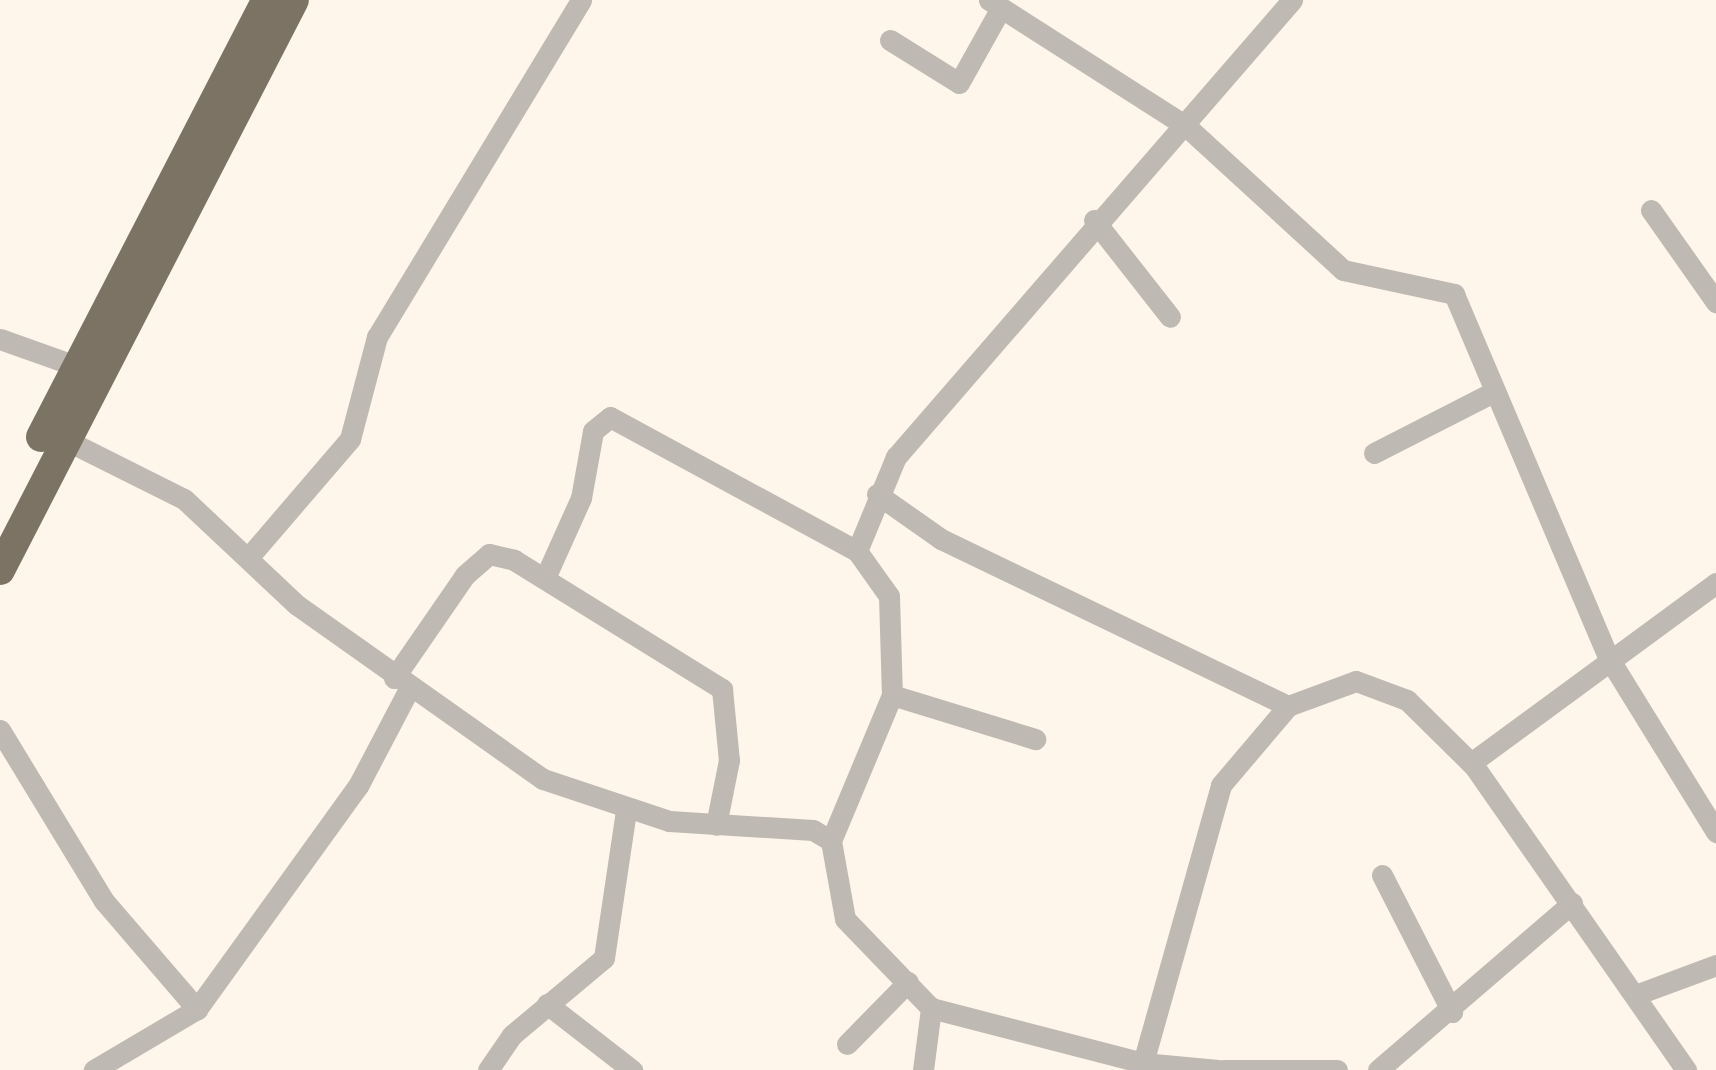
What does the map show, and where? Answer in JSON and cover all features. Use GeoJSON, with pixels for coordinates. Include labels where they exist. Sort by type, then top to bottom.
{"type":"FeatureCollection","features":[{"type":"Feature","properties":{"kind":"highway"},"geometry":{"type":"LineString","coordinates":[[0,522],[267,0]]}},
{"type":"Feature","properties":{"kind":"highway"},"geometry":{"type":"LineString","coordinates":[[0,570],[62,438],[294,0]]}},
{"type":"Feature","properties":{"kind":"street"},"geometry":{"type":"LineString","coordinates":[[248,558],[350,439],[376,338],[581,0]]}},
{"type":"Feature","properties":{"kind":"street"},"geometry":{"type":"LineString","coordinates":[[856,551],[878,494],[910,439],[1094,220],[1186,126],[1292,0]]}},
{"type":"Feature","properties":{"kind":"street"},"geometry":{"type":"LineString","coordinates":[[890,40],[958,83],[995,4],[1186,126],[1343,270],[1454,294],[1608,657],[1716,832]]}},
{"type":"Feature","properties":{"kind":"street"},"geometry":{"type":"LineString","coordinates":[[1651,210],[1716,302]]}},
{"type":"Feature","properties":{"kind":"street"},"geometry":{"type":"LineString","coordinates":[[1094,220],[1170,317]]}},
{"type":"Feature","properties":{"kind":"street"},"geometry":{"type":"LineString","coordinates":[[0,339],[76,366]]}},
{"type":"Feature","properties":{"kind":"street"},"geometry":{"type":"LineString","coordinates":[[1374,453],[1495,391]]}},
{"type":"Feature","properties":{"kind":"street"},"geometry":{"type":"LineString","coordinates":[[545,578],[581,498],[593,430],[610,417],[856,551],[889,596],[892,695],[831,842],[845,919],[931,1008],[1112,1063],[1221,1070],[1337,1070]]}},
{"type":"Feature","properties":{"kind":"street"},"geometry":{"type":"LineString","coordinates":[[62,438],[184,499],[248,558],[502,757],[626,812],[716,825],[813,830],[831,842]]}},
{"type":"Feature","properties":{"kind":"street"},"geometry":{"type":"LineString","coordinates":[[878,494],[940,539],[1288,706]]}},
{"type":"Feature","properties":{"kind":"street"},"geometry":{"type":"LineString","coordinates":[[94,1070],[197,1009],[358,786],[402,682],[489,554],[545,578],[722,688],[730,760],[716,825]]}},
{"type":"Feature","properties":{"kind":"street"},"geometry":{"type":"LineString","coordinates":[[1471,763],[1608,657],[1716,584]]}},
{"type":"Feature","properties":{"kind":"street"},"geometry":{"type":"LineString","coordinates":[[1143,1063],[1211,807],[1288,706],[1334,685],[1380,683],[1471,763],[1638,994],[1686,1070]]}},
{"type":"Feature","properties":{"kind":"street"},"geometry":{"type":"LineString","coordinates":[[892,695],[1035,739]]}},
{"type":"Feature","properties":{"kind":"street"},"geometry":{"type":"LineString","coordinates":[[0,730],[104,902],[197,1009]]}},
{"type":"Feature","properties":{"kind":"street"},"geometry":{"type":"LineString","coordinates":[[488,1070],[547,1004],[604,958],[626,812]]}},
{"type":"Feature","properties":{"kind":"street"},"geometry":{"type":"LineString","coordinates":[[1382,875],[1408,907],[1452,1012]]}},
{"type":"Feature","properties":{"kind":"street"},"geometry":{"type":"LineString","coordinates":[[1378,1070],[1452,1012],[1572,903]]}},
{"type":"Feature","properties":{"kind":"street"},"geometry":{"type":"LineString","coordinates":[[1638,994],[1716,965]]}},
{"type":"Feature","properties":{"kind":"street"},"geometry":{"type":"LineString","coordinates":[[847,1044],[908,982]]}},
{"type":"Feature","properties":{"kind":"street"},"geometry":{"type":"LineString","coordinates":[[547,1004],[632,1070]]}},
{"type":"Feature","properties":{"kind":"street"},"geometry":{"type":"LineString","coordinates":[[923,1070],[931,1008]]}}]}
